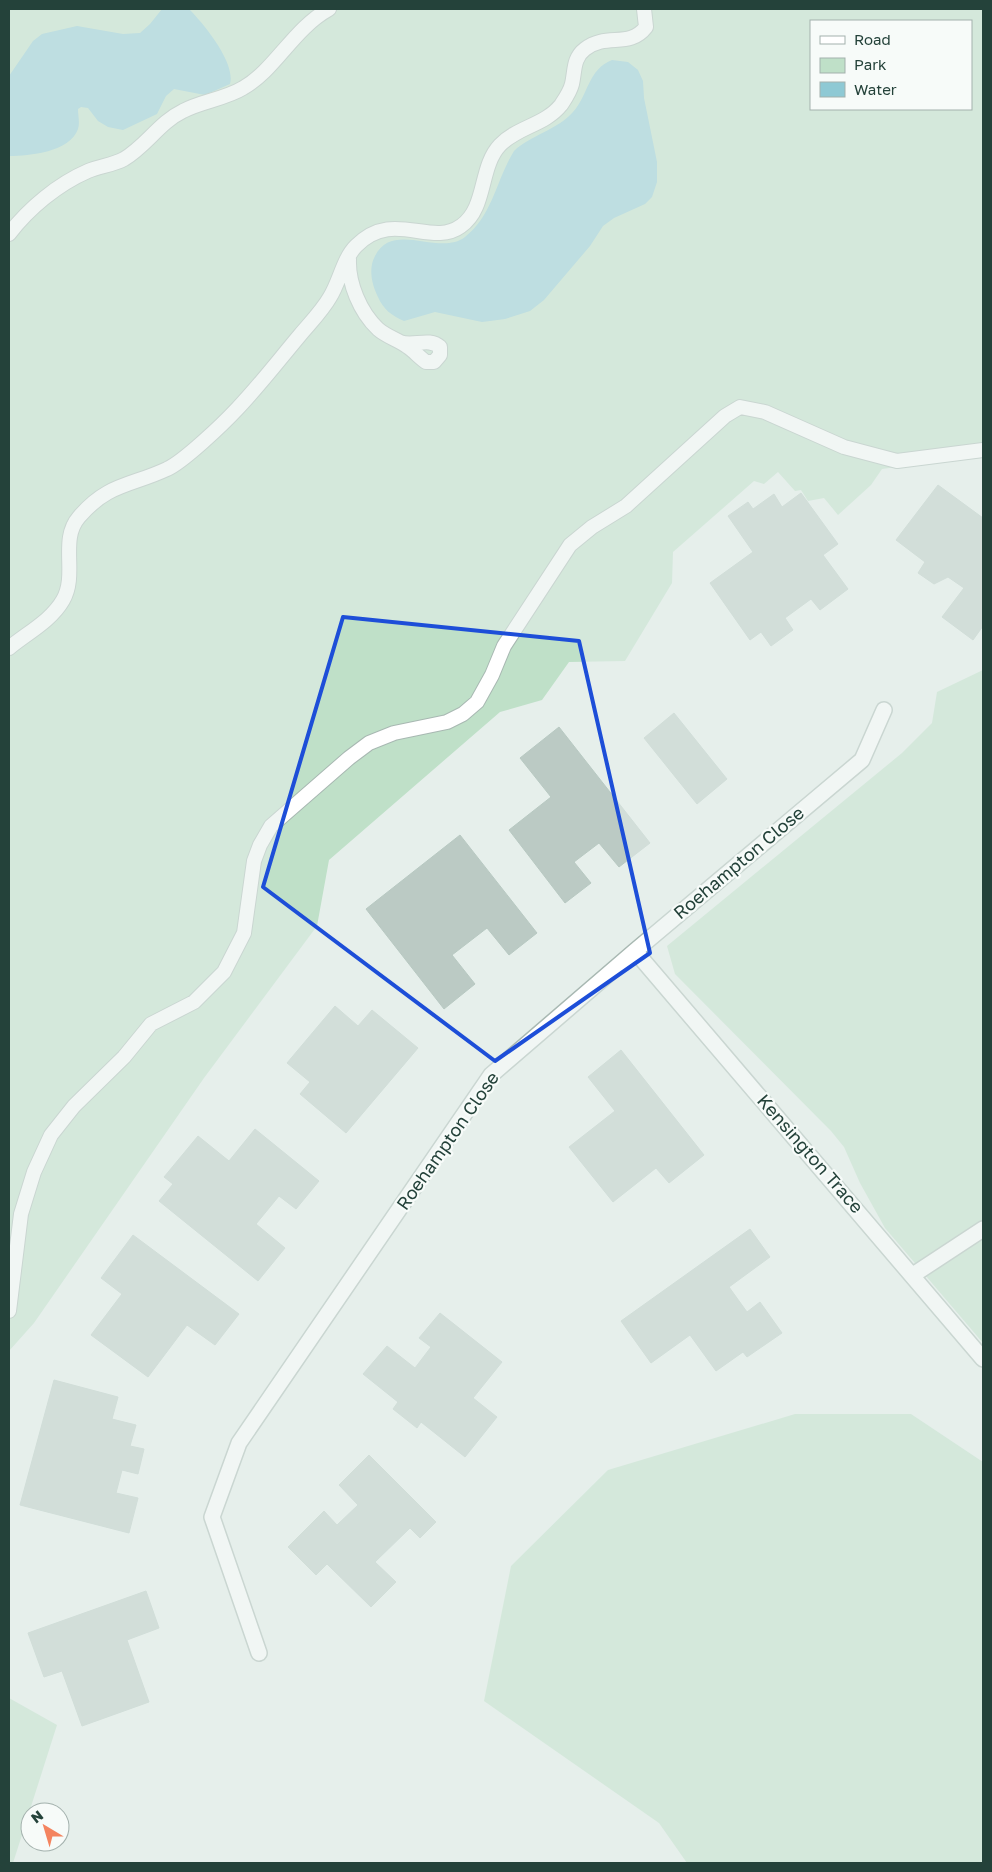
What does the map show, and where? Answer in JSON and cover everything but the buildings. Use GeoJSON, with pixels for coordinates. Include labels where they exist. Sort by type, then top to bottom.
{"type":"FeatureCollection","features":[{"type":"Feature","properties":{"kind":"street","name":"Roehampton Close"},"geometry":{"type":"LineString","coordinates":[[259,1653],[212,1517],[239,1443],[491,1075],[862,760],[884,710]]}},
{"type":"Feature","properties":{"kind":"street","name":"Kensington Trace"},"geometry":{"type":"LineString","coordinates":[[635,951],[983,1359]]}},
{"type":"Feature","properties":{"kind":"street"},"geometry":{"type":"LineString","coordinates":[[913,1275],[983,1229]]}},
{"type":"Feature","properties":{"kind":"lane"},"geometry":{"type":"LineString","coordinates":[[9,234],[44,198],[70,179],[126,158],[171,118],[182,111],[236,92],[249,84],[309,22],[329,9]]}},
{"type":"Feature","properties":{"kind":"lane"},"geometry":{"type":"LineString","coordinates":[[9,648],[44,622],[63,600],[69,581],[69,536],[77,520],[88,506],[108,491],[169,469],[237,410],[330,298],[349,256],[354,248],[368,235],[390,227],[440,232],[462,226],[473,213],[490,161],[498,147],[514,134],[546,118],[560,106],[569,93],[574,64],[582,51],[603,41],[634,39],[639,36],[646,27],[644,9]]}},
{"type":"Feature","properties":{"kind":"lane"},"geometry":{"type":"LineString","coordinates":[[349,256],[350,276],[363,309],[378,329],[400,342]]}},
{"type":"Feature","properties":{"kind":"lane"},"geometry":{"type":"LineString","coordinates":[[9,1311],[21,1214],[34,1172],[51,1135],[74,1106],[124,1057],[151,1024],[194,1002],[224,972],[244,933],[254,861],[260,845],[271,826],[369,743],[394,733],[447,722],[463,714],[477,702],[492,675],[504,646],[560,558],[581,535],[626,506],[725,416],[740,407],[765,412],[844,446],[897,460],[983,450]]}},
{"type":"Feature","properties":{"kind":"highlighted area"},"geometry":{"type":"Polygon","coordinates":[[[343,617],[579,641],[650,953],[495,1061],[263,887],[343,617]]]}},
{"type":"Feature","properties":{"kind":"green space"},"geometry":{"type":"Polygon","coordinates":[[[9,9],[983,9],[983,455],[882,469],[871,485],[838,515],[824,498],[808,501],[801,490],[795,491],[778,472],[764,484],[754,481],[673,552],[672,583],[625,661],[569,662],[542,700],[500,712],[329,860],[317,926],[204,1078],[34,1323],[9,1351],[9,9]]]}},
{"type":"Feature","properties":{"kind":"green space"},"geometry":{"type":"Polygon","coordinates":[[[983,670],[983,1343],[885,1228],[860,1183],[844,1147],[831,1131],[675,974],[667,946],[902,753],[932,723],[937,692],[983,670]]]}},
{"type":"Feature","properties":{"kind":"green space"},"geometry":{"type":"Polygon","coordinates":[[[795,1414],[911,1414],[983,1462],[983,1863],[687,1863],[659,1823],[484,1701],[511,1566],[608,1470],[795,1414]]]}},
{"type":"Feature","properties":{"kind":"green space"},"geometry":{"type":"Polygon","coordinates":[[[9,1698],[57,1725],[32,1802],[20,1802],[20,1841],[13,1863],[9,1863],[9,1698]]]}},
{"type":"Feature","properties":{"kind":"water"},"geometry":{"type":"Polygon","coordinates":[[[162,9],[189,9],[210,34],[224,55],[231,75],[230,84],[205,95],[174,89],[166,96],[157,114],[123,130],[108,127],[98,121],[88,108],[81,107],[78,109],[78,129],[74,137],[67,143],[38,154],[9,156],[9,76],[33,41],[42,34],[77,26],[123,34],[140,33],[162,9]]]}},
{"type":"Feature","properties":{"kind":"water"},"geometry":{"type":"Polygon","coordinates":[[[612,60],[628,62],[638,70],[643,81],[644,98],[657,162],[657,182],[652,197],[645,204],[614,218],[603,226],[590,246],[544,300],[530,311],[505,319],[482,322],[435,312],[404,321],[388,312],[378,297],[372,277],[373,261],[383,246],[393,241],[405,239],[442,243],[454,242],[465,237],[482,218],[488,208],[514,151],[567,118],[578,106],[593,76],[604,64],[612,60]]]}}]}
